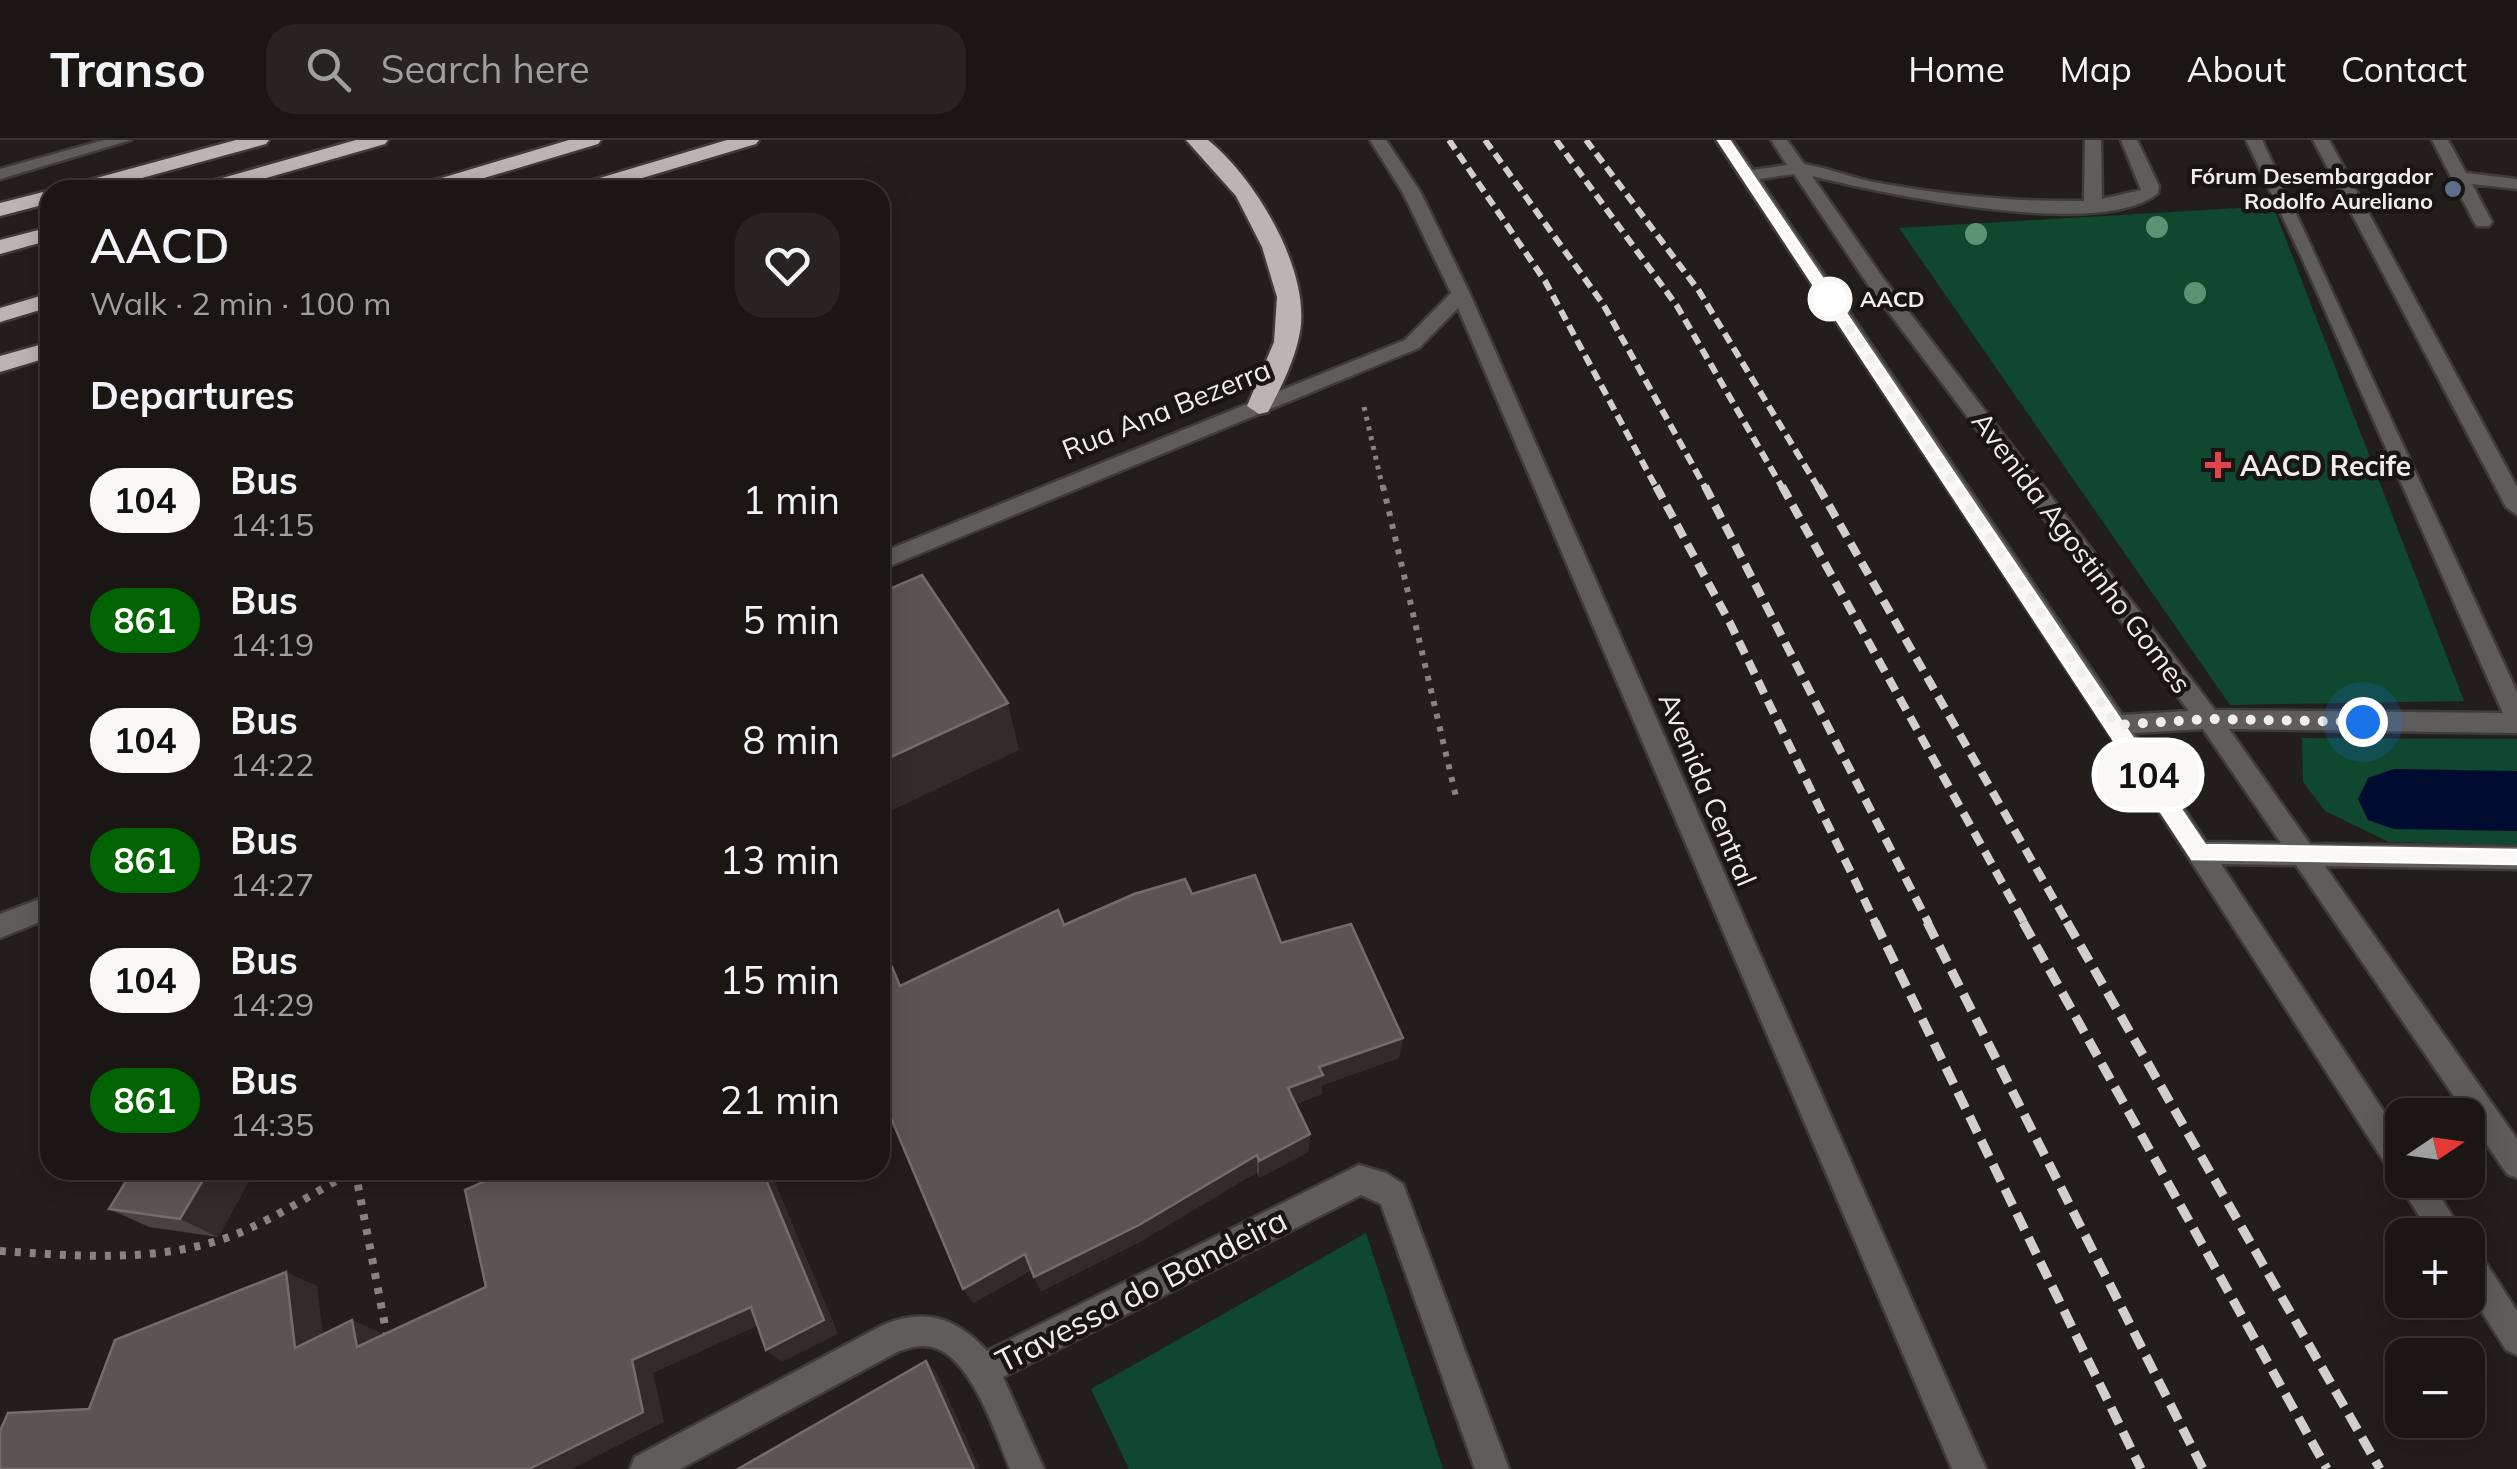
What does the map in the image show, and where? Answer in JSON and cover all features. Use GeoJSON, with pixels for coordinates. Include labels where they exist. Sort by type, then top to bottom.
{"type":"FeatureCollection","features":[{"type":"Feature","properties":{"kind":"highway"},"geometry":{"type":"LineString","coordinates":[[111,180],[259,140]]}},
{"type":"Feature","properties":{"kind":"highway"},"geometry":{"type":"LineString","coordinates":[[236,180],[378,140]]}},
{"type":"Feature","properties":{"kind":"highway"},"geometry":{"type":"LineString","coordinates":[[456,180],[591,140]]}},
{"type":"Feature","properties":{"kind":"highway"},"geometry":{"type":"LineString","coordinates":[[614,180],[750,140]]}},
{"type":"Feature","properties":{"kind":"highway"},"geometry":{"type":"LineString","coordinates":[[1196,140],[1232,174],[1257,216],[1286,286],[1290,316],[1286,345],[1259,406]]}},
{"type":"Feature","properties":{"kind":"highway"},"geometry":{"type":"LineString","coordinates":[[0,210],[40,199]]}},
{"type":"Feature","properties":{"kind":"highway"},"geometry":{"type":"LineString","coordinates":[[0,247],[40,235]]}},
{"type":"Feature","properties":{"kind":"highway"},"geometry":{"type":"LineString","coordinates":[[0,315],[40,303]]}},
{"type":"Feature","properties":{"kind":"highway"},"geometry":{"type":"LineString","coordinates":[[0,364],[40,352]]}},
{"type":"Feature","properties":{"kind":"street"},"geometry":{"type":"LineString","coordinates":[[0,174],[123,140]]}},
{"type":"Feature","properties":{"kind":"street","name":"Avenida Central"},"geometry":{"type":"LineString","coordinates":[[1378,140],[1412,193],[1461,294],[1969,1469]]}},
{"type":"Feature","properties":{"kind":"street"},"geometry":{"type":"LineString","coordinates":[[1724,140],[2116,725],[2385,1138]]}},
{"type":"Feature","properties":{"kind":"street","name":"Avenida Agostinho Gomes"},"geometry":{"type":"LineString","coordinates":[[1779,140],[1876,282],[2209,719],[2517,1164]]}},
{"type":"Feature","properties":{"kind":"street"},"geometry":{"type":"LineString","coordinates":[[2093,140],[2093,204]]}},
{"type":"Feature","properties":{"kind":"street"},"geometry":{"type":"LineString","coordinates":[[1747,176],[1801,169],[1868,186],[2003,206],[2093,204],[2140,198],[2149,193],[2150,186],[2128,140]]}},
{"type":"Feature","properties":{"kind":"street"},"geometry":{"type":"LineString","coordinates":[[2116,725],[2209,719],[2517,721],[2311,258],[2254,140]]}},
{"type":"Feature","properties":{"kind":"street"},"geometry":{"type":"LineString","coordinates":[[2321,140],[2517,507]]}},
{"type":"Feature","properties":{"kind":"street"},"geometry":{"type":"LineString","coordinates":[[2440,140],[2483,222]]}},
{"type":"Feature","properties":{"kind":"street"},"geometry":{"type":"LineString","coordinates":[[2460,178],[2517,184]]}},
{"type":"Feature","properties":{"kind":"street","name":"Rua Ana Bezerra"},"geometry":{"type":"LineString","coordinates":[[890,558],[1412,344],[1461,294]]}},
{"type":"Feature","properties":{"kind":"street"},"geometry":{"type":"LineString","coordinates":[[2199,853],[2517,858]]}},
{"type":"Feature","properties":{"kind":"street"},"geometry":{"type":"LineString","coordinates":[[0,926],[40,910]]}},
{"type":"Feature","properties":{"kind":"street","name":"Travessa do Bandeira"},"geometry":{"type":"LineString","coordinates":[[647,1469],[894,1336],[926,1330],[945,1334],[983,1370],[1358,1180],[1376,1183],[1392,1194],[1492,1469]]}},
{"type":"Feature","properties":{"kind":"street"},"geometry":{"type":"LineString","coordinates":[[2485,1290],[2517,1339]]}},
{"type":"Feature","properties":{"kind":"street"},"geometry":{"type":"LineString","coordinates":[[983,1370],[1027,1469]]}},
{"type":"Feature","properties":{"kind":"path"},"geometry":{"type":"LineString","coordinates":[[1354,367],[1457,802]]}},
{"type":"Feature","properties":{"kind":"path"},"geometry":{"type":"LineString","coordinates":[[0,1251],[99,1257],[199,1246],[236,1234],[336,1180]]}},
{"type":"Feature","properties":{"kind":"path"},"geometry":{"type":"LineString","coordinates":[[357,1180],[390,1357]]}},
{"type":"Feature","properties":{"kind":"green space","name":"AACD Recife"},"geometry":{"type":"Polygon","coordinates":[[[2273,206],[2464,701],[2230,705],[1899,228],[2273,206]]]}},
{"type":"Feature","properties":{"kind":"green space"},"geometry":{"type":"Polygon","coordinates":[[[2302,738],[2517,739],[2517,845],[2389,842],[2325,811],[2303,782],[2302,738]]]}},
{"type":"Feature","properties":{"kind":"green space"},"geometry":{"type":"Polygon","coordinates":[[[1366,1233],[1443,1469],[1129,1469],[1091,1389],[1366,1233]]]}},
{"type":"Feature","properties":{"kind":"building"},"geometry":{"type":"Polygon","coordinates":[[[922,575],[1008,703],[890,757],[890,589],[922,575]]]}},
{"type":"Feature","properties":{"kind":"building"},"geometry":{"type":"Polygon","coordinates":[[[1255,875],[1281,943],[1351,924],[1403,1038],[1319,1067],[1323,1075],[1288,1088],[1310,1134],[1259,1161],[1257,1155],[1139,1225],[1034,1277],[1025,1254],[963,1289],[890,1116],[890,968],[900,986],[1058,910],[1064,925],[1134,894],[1185,879],[1192,894],[1255,875]]]}},
{"type":"Feature","properties":{"kind":"building"},"geometry":{"type":"Polygon","coordinates":[[[127,1180],[203,1180],[180,1219],[109,1209],[127,1180]]]}},
{"type":"Feature","properties":{"kind":"building"},"geometry":{"type":"Polygon","coordinates":[[[488,1180],[766,1180],[824,1320],[766,1350],[751,1307],[632,1360],[643,1412],[529,1469],[0,1469],[0,1431],[8,1413],[89,1409],[115,1340],[286,1272],[295,1348],[352,1320],[357,1347],[486,1287],[465,1190],[488,1180]]]}},
{"type":"Feature","properties":{"kind":"building"},"geometry":{"type":"Polygon","coordinates":[[[926,1361],[974,1469],[738,1469],[926,1361]]]}},
{"type":"Feature","properties":{"kind":"waterway"},"geometry":{"type":"LineString","coordinates":[[2394,799],[2517,801]]}},
{"type":"Feature","properties":{"kind":"railway"},"geometry":{"type":"LineString","coordinates":[[1449,140],[1545,281],[1657,489]]}},
{"type":"Feature","properties":{"kind":"railway"},"geometry":{"type":"LineString","coordinates":[[1485,140],[1603,304],[1706,489]]}},
{"type":"Feature","properties":{"kind":"railway"},"geometry":{"type":"LineString","coordinates":[[1556,140],[1677,306],[1783,489]]}},
{"type":"Feature","properties":{"kind":"railway"},"geometry":{"type":"LineString","coordinates":[[1586,140],[1699,291],[1819,489]]}},
{"type":"Feature","properties":{"kind":"railway"},"geometry":{"type":"LineString","coordinates":[[1656,486],[1730,623],[1876,924]]}},
{"type":"Feature","properties":{"kind":"railway"},"geometry":{"type":"LineString","coordinates":[[1705,486],[1929,924]]}},
{"type":"Feature","properties":{"kind":"railway"},"geometry":{"type":"LineString","coordinates":[[1782,486],[2025,924]]}},
{"type":"Feature","properties":{"kind":"railway"},"geometry":{"type":"LineString","coordinates":[[1818,486],[2068,924]]}},
{"type":"Feature","properties":{"kind":"railway"},"geometry":{"type":"LineString","coordinates":[[1875,922],[2141,1469]]}},
{"type":"Feature","properties":{"kind":"railway"},"geometry":{"type":"LineString","coordinates":[[1927,922],[2203,1469]]}},
{"type":"Feature","properties":{"kind":"railway"},"geometry":{"type":"LineString","coordinates":[[2023,922],[2327,1469]]}},
{"type":"Feature","properties":{"kind":"railway"},"geometry":{"type":"LineString","coordinates":[[2067,922],[2380,1469]]}},
{"type":"Feature","properties":{"kind":"bus line","name":"104"},"geometry":{"type":"LineString","coordinates":[[1724,140],[2199,853],[2517,858]]}},
{"type":"Feature","properties":{"kind":"place","name":"Fórum Desembargador Rodolfo Aureliano"},"geometry":{"type":"Point","coordinates":[2453,189]}},
{"type":"Feature","properties":{"kind":"place","name":"AACD"},"geometry":{"type":"Point","coordinates":[1830,299]}},
{"type":"Feature","properties":{"kind":"place","name":"AACD Recife"},"geometry":{"type":"Point","coordinates":[2218,465]}},
{"type":"Feature","properties":{"kind":"route"},"geometry":{"type":"LineString","coordinates":[[1830,299],[2116,725],[2209,719],[2363,722]]}}]}
